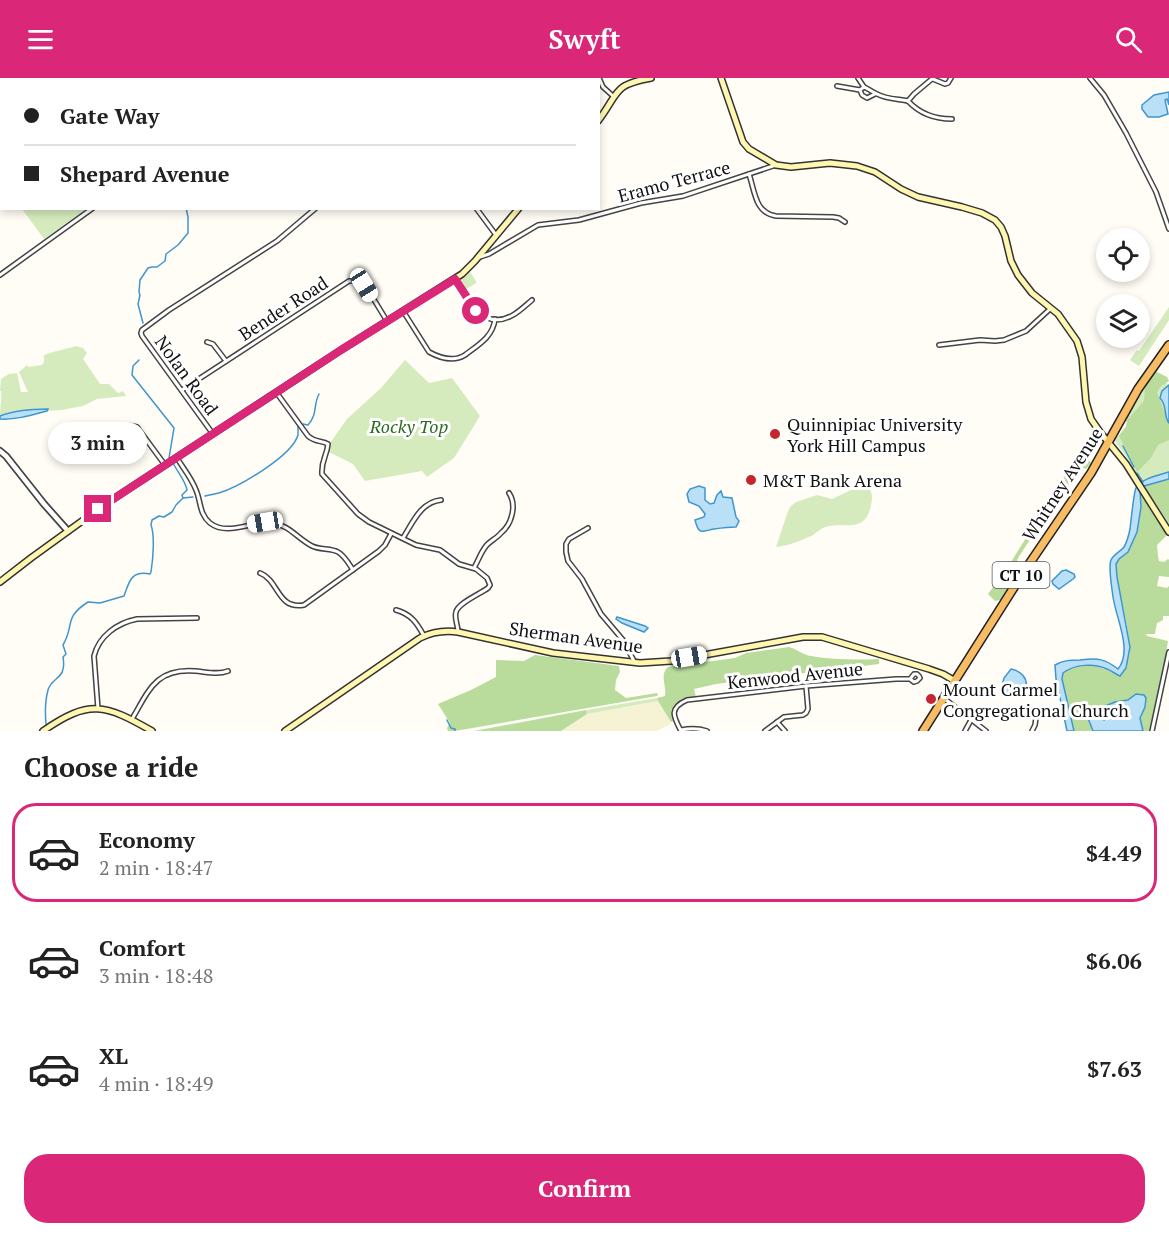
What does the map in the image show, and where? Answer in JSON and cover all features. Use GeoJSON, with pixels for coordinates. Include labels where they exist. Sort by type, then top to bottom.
{"type":"FeatureCollection","features":[{"type":"Feature","properties":{"kind":"highway","name":"Whitney Avenue"},"geometry":{"type":"LineString","coordinates":[[923,731],[1023,573],[1091,473],[1142,384],[1169,345]]}},
{"type":"Feature","properties":{"kind":"main road"},"geometry":{"type":"LineString","coordinates":[[600,118],[619,89],[632,82],[651,78]]}},
{"type":"Feature","properties":{"kind":"main road"},"geometry":{"type":"LineString","coordinates":[[721,78],[744,144],[776,165],[791,167],[830,163],[857,166],[875,172],[918,197],[962,207],[993,218],[1002,228],[1011,261],[1018,275],[1034,296],[1051,307],[1065,322],[1080,347],[1087,407],[1095,424],[1122,458],[1169,532]]}},
{"type":"Feature","properties":{"kind":"main road"},"geometry":{"type":"LineString","coordinates":[[0,582],[107,503],[276,392],[455,279],[478,258],[517,210]]}},
{"type":"Feature","properties":{"kind":"main road","name":"Sherman Avenue"},"geometry":{"type":"LineString","coordinates":[[285,731],[424,636],[439,632],[458,632],[543,651],[634,663],[663,662],[810,637],[826,638],[943,674],[955,681]]}},
{"type":"Feature","properties":{"kind":"main road"},"geometry":{"type":"LineString","coordinates":[[43,731],[69,714],[98,709],[116,712],[152,731]]}},
{"type":"Feature","properties":{"kind":"street"},"geometry":{"type":"LineString","coordinates":[[858,78],[862,95],[867,98],[875,94]]}},
{"type":"Feature","properties":{"kind":"street"},"geometry":{"type":"LineString","coordinates":[[908,101],[933,79],[945,84],[951,78]]}},
{"type":"Feature","properties":{"kind":"street"},"geometry":{"type":"LineString","coordinates":[[1090,78],[1104,95],[1126,133],[1159,197],[1169,229]]}},
{"type":"Feature","properties":{"kind":"street"},"geometry":{"type":"LineString","coordinates":[[600,83],[614,96]]}},
{"type":"Feature","properties":{"kind":"street"},"geometry":{"type":"LineString","coordinates":[[837,86],[870,89],[875,94],[908,101],[914,108],[935,118],[952,119]]}},
{"type":"Feature","properties":{"kind":"street","name":"Eramo Terrace"},"geometry":{"type":"LineString","coordinates":[[478,258],[538,225],[579,220],[641,203],[683,196],[776,165]]}},
{"type":"Feature","properties":{"kind":"street"},"geometry":{"type":"LineString","coordinates":[[749,174],[760,208],[767,214],[834,217],[845,222]]}},
{"type":"Feature","properties":{"kind":"street"},"geometry":{"type":"LineString","coordinates":[[0,275],[90,210]]}},
{"type":"Feature","properties":{"kind":"street","name":"Nolan Road"},"geometry":{"type":"LineString","coordinates":[[213,434],[141,333],[145,327],[169,310],[277,241],[314,210]]}},
{"type":"Feature","properties":{"kind":"street"},"geometry":{"type":"LineString","coordinates":[[477,210],[496,235]]}},
{"type":"Feature","properties":{"kind":"street"},"geometry":{"type":"LineString","coordinates":[[455,279],[476,311],[487,317],[495,319],[510,316],[532,300]]}},
{"type":"Feature","properties":{"kind":"street","name":"Bender Road"},"geometry":{"type":"LineString","coordinates":[[182,390],[349,281],[355,280],[364,285],[387,321]]}},
{"type":"Feature","properties":{"kind":"street"},"geometry":{"type":"LineString","coordinates":[[939,345],[1007,339],[1028,330],[1051,307]]}},
{"type":"Feature","properties":{"kind":"street"},"geometry":{"type":"LineString","coordinates":[[403,311],[429,352],[433,355],[454,359],[462,358],[488,336],[495,319]]}},
{"type":"Feature","properties":{"kind":"street"},"geometry":{"type":"LineString","coordinates":[[207,342],[213,344],[226,360]]}},
{"type":"Feature","properties":{"kind":"street"},"geometry":{"type":"LineString","coordinates":[[276,392],[308,436],[315,441],[328,444],[322,463],[323,476],[361,517],[418,546],[440,550],[459,564],[474,568],[487,578],[490,585],[458,607],[455,614],[458,632]]}},
{"type":"Feature","properties":{"kind":"street"},"geometry":{"type":"LineString","coordinates":[[103,429],[114,430],[134,425],[165,465]]}},
{"type":"Feature","properties":{"kind":"street"},"geometry":{"type":"LineString","coordinates":[[0,451],[68,531]]}},
{"type":"Feature","properties":{"kind":"street"},"geometry":{"type":"LineString","coordinates":[[176,458],[195,486],[204,516],[213,525],[227,528],[269,522],[279,524],[315,547],[339,552],[353,570]]}},
{"type":"Feature","properties":{"kind":"street"},"geometry":{"type":"LineString","coordinates":[[474,568],[486,546],[508,525],[513,508],[509,493]]}},
{"type":"Feature","properties":{"kind":"street"},"geometry":{"type":"LineString","coordinates":[[403,538],[424,506],[432,501],[441,500]]}},
{"type":"Feature","properties":{"kind":"street"},"geometry":{"type":"LineString","coordinates":[[588,528],[569,539],[566,548],[567,559],[581,577],[601,614],[623,640],[634,663]]}},
{"type":"Feature","properties":{"kind":"street"},"geometry":{"type":"LineString","coordinates":[[260,573],[267,576],[284,601],[298,606],[310,602],[382,549],[391,534]]}},
{"type":"Feature","properties":{"kind":"street"},"geometry":{"type":"LineString","coordinates":[[396,610],[408,614],[424,636]]}},
{"type":"Feature","properties":{"kind":"street"},"geometry":{"type":"LineString","coordinates":[[98,709],[94,656],[100,640],[128,621],[197,618]]}},
{"type":"Feature","properties":{"kind":"street"},"geometry":{"type":"LineString","coordinates":[[1152,731],[1169,652]]}},
{"type":"Feature","properties":{"kind":"street"},"geometry":{"type":"LineString","coordinates":[[132,720],[151,688],[169,673],[186,671],[221,674],[228,671]]}},
{"type":"Feature","properties":{"kind":"street","name":"Kenwood Avenue"},"geometry":{"type":"LineString","coordinates":[[681,730],[673,714],[679,704],[687,700],[806,686],[910,679]]}},
{"type":"Feature","properties":{"kind":"street"},"geometry":{"type":"LineString","coordinates":[[765,731],[784,717],[807,713],[806,686]]}},
{"type":"Feature","properties":{"kind":"street"},"geometry":{"type":"LineString","coordinates":[[944,699],[986,731]]}},
{"type":"Feature","properties":{"kind":"street"},"geometry":{"type":"LineString","coordinates":[[1032,731],[1037,710]]}},
{"type":"Feature","properties":{"kind":"street"},"geometry":{"type":"LineString","coordinates":[[964,731],[971,720]]}},
{"type":"Feature","properties":{"kind":"street"},"geometry":{"type":"LineString","coordinates":[[777,722],[785,731]]}},
{"type":"Feature","properties":{"kind":"street"},"geometry":{"type":"LineString","coordinates":[[681,730],[697,728],[707,731]]}},
{"type":"Feature","properties":{"kind":"shaded area"},"geometry":{"type":"Polygon","coordinates":[[[658,701],[671,722],[657,731],[561,731],[587,714],[658,701]]]}},
{"type":"Feature","properties":{"kind":"green space"},"geometry":{"type":"Polygon","coordinates":[[[23,210],[85,210],[44,239],[23,210]]]}},
{"type":"Feature","properties":{"kind":"green space"},"geometry":{"type":"Polygon","coordinates":[[[470,272],[476,283],[465,290],[461,279],[470,272]]]}},
{"type":"Feature","properties":{"kind":"green space"},"geometry":{"type":"Polygon","coordinates":[[[1169,307],[1169,320],[1139,366],[1130,360],[1137,350],[1150,348],[1150,335],[1169,307]]]}},
{"type":"Feature","properties":{"kind":"green space"},"geometry":{"type":"Polygon","coordinates":[[[76,346],[83,348],[87,353],[83,359],[100,384],[109,384],[118,393],[123,391],[126,396],[97,399],[83,406],[61,410],[6,413],[0,416],[1,379],[9,374],[17,373],[21,392],[28,392],[19,372],[27,365],[28,367],[42,365],[43,356],[76,346]]]}},
{"type":"Feature","properties":{"kind":"green space","name":"Rocky Top"},"geometry":{"type":"Polygon","coordinates":[[[405,360],[429,383],[452,378],[480,416],[454,458],[427,477],[422,471],[365,481],[353,464],[329,452],[330,443],[347,419],[381,388],[405,360]]]}},
{"type":"Feature","properties":{"kind":"green space"},"geometry":{"type":"Polygon","coordinates":[[[1155,371],[1167,377],[1169,381],[1157,392],[1169,424],[1169,440],[1158,445],[1151,458],[1137,472],[1119,436],[1126,427],[1128,419],[1144,401],[1145,388],[1155,371]]]}},
{"type":"Feature","properties":{"kind":"green space"},"geometry":{"type":"Polygon","coordinates":[[[1153,372],[1169,385],[1169,525],[1115,440],[1126,426],[1126,417],[1153,372]]]}},
{"type":"Feature","properties":{"kind":"green space"},"geometry":{"type":"Polygon","coordinates":[[[1082,451],[1089,455],[1088,459],[1091,463],[1086,469],[1076,470],[1076,476],[1067,486],[1063,486],[1036,529],[1034,537],[1018,558],[1017,561],[1022,566],[1000,600],[995,601],[988,594],[1006,570],[1064,477],[1081,463],[1079,458],[1082,451]]]}},
{"type":"Feature","properties":{"kind":"green space"},"geometry":{"type":"Polygon","coordinates":[[[1169,479],[1169,523],[1146,486],[1169,479]]]}},
{"type":"Feature","properties":{"kind":"green space"},"geometry":{"type":"Polygon","coordinates":[[[866,483],[872,496],[872,502],[867,517],[862,522],[830,526],[802,540],[776,547],[790,507],[796,502],[817,495],[832,499],[866,483]]]}},
{"type":"Feature","properties":{"kind":"green space"},"geometry":{"type":"Polygon","coordinates":[[[1139,491],[1166,534],[1157,545],[1159,561],[1169,560],[1169,577],[1159,576],[1157,586],[1167,588],[1169,586],[1169,616],[1163,616],[1163,620],[1157,623],[1155,634],[1146,634],[1168,641],[1163,674],[1149,731],[1143,731],[1140,718],[1145,707],[1133,696],[1128,700],[1105,706],[1104,720],[1094,713],[1088,718],[1093,731],[1074,731],[1062,679],[1063,673],[1076,667],[1090,666],[1104,668],[1116,675],[1128,660],[1130,652],[1128,629],[1116,564],[1131,546],[1136,533],[1140,512],[1139,491]]]}},
{"type":"Feature","properties":{"kind":"green space"},"geometry":{"type":"Polygon","coordinates":[[[789,647],[820,657],[879,659],[879,664],[716,684],[694,689],[696,697],[686,699],[675,706],[674,721],[671,722],[658,701],[657,698],[665,696],[664,674],[668,667],[735,658],[746,653],[789,647]]]}},
{"type":"Feature","properties":{"kind":"green space"},"geometry":{"type":"Polygon","coordinates":[[[535,655],[619,666],[620,672],[615,690],[626,698],[658,694],[448,731],[450,723],[438,704],[496,677],[496,660],[524,661],[535,655]]]}},
{"type":"Feature","properties":{"kind":"green space"},"geometry":{"type":"Polygon","coordinates":[[[657,698],[658,701],[587,714],[586,710],[657,698]]]}},
{"type":"Feature","properties":{"kind":"green space"},"geometry":{"type":"Polygon","coordinates":[[[586,710],[587,714],[561,731],[474,731],[586,710]]]}},
{"type":"Feature","properties":{"kind":"water"},"geometry":{"type":"Polygon","coordinates":[[[1169,92],[1169,105],[1167,99],[1165,100],[1168,114],[1148,117],[1142,105],[1154,95],[1169,92]]]}},
{"type":"Feature","properties":{"kind":"water"},"geometry":{"type":"Polygon","coordinates":[[[1169,385],[1169,423],[1160,398],[1162,391],[1169,385]]]}},
{"type":"Feature","properties":{"kind":"water"},"geometry":{"type":"Polygon","coordinates":[[[48,409],[24,417],[0,419],[0,416],[12,412],[48,409]]]}},
{"type":"Feature","properties":{"kind":"water"},"geometry":{"type":"Polygon","coordinates":[[[1169,472],[1169,479],[1144,486],[1140,490],[1141,507],[1137,532],[1128,552],[1116,564],[1130,647],[1126,668],[1120,676],[1102,667],[1091,665],[1079,666],[1063,673],[1062,679],[1074,731],[1067,731],[1055,665],[1067,661],[1096,659],[1118,669],[1122,662],[1124,644],[1113,597],[1110,563],[1127,540],[1136,488],[1146,479],[1169,472]]]}},
{"type":"Feature","properties":{"kind":"water"},"geometry":{"type":"Polygon","coordinates":[[[699,486],[705,488],[705,500],[710,504],[714,503],[721,491],[723,497],[732,498],[739,521],[736,527],[700,530],[695,520],[704,517],[705,514],[699,506],[689,502],[687,494],[690,489],[699,486]]]}},
{"type":"Feature","properties":{"kind":"water"},"geometry":{"type":"Polygon","coordinates":[[[1066,570],[1075,577],[1059,589],[1052,581],[1066,570]]]}},
{"type":"Feature","properties":{"kind":"water"},"geometry":{"type":"Polygon","coordinates":[[[617,617],[648,628],[644,632],[622,623],[616,619],[617,617]]]}},
{"type":"Feature","properties":{"kind":"water"},"geometry":{"type":"Polygon","coordinates":[[[1011,669],[1018,671],[1026,680],[1025,689],[1015,694],[1007,693],[1002,685],[1011,669]]]}},
{"type":"Feature","properties":{"kind":"water"},"geometry":{"type":"Polygon","coordinates":[[[1136,694],[1144,695],[1146,698],[1140,718],[1143,731],[1093,731],[1088,718],[1091,712],[1104,720],[1105,706],[1128,700],[1136,694]]]}},
{"type":"Feature","properties":{"kind":"waterway"},"geometry":{"type":"LineString","coordinates":[[143,323],[138,304],[140,280],[148,268],[157,267],[165,261],[166,254],[188,233],[186,210]]}},
{"type":"Feature","properties":{"kind":"waterway"},"geometry":{"type":"LineString","coordinates":[[139,360],[133,366],[132,375],[174,428],[169,458]]}},
{"type":"Feature","properties":{"kind":"waterway"},"geometry":{"type":"LineString","coordinates":[[303,424],[308,425],[311,421],[319,394]]}},
{"type":"Feature","properties":{"kind":"waterway"},"geometry":{"type":"LineString","coordinates":[[205,496],[228,490],[276,461],[294,443],[298,435],[298,426]]}},
{"type":"Feature","properties":{"kind":"waterway"},"geometry":{"type":"LineString","coordinates":[[1123,446],[1134,467]]}},
{"type":"Feature","properties":{"kind":"waterway"},"geometry":{"type":"LineString","coordinates":[[46,724],[46,698],[50,686],[63,670],[63,657],[66,654],[63,645],[72,617],[88,602],[100,603],[124,596],[132,578],[151,572],[152,520],[172,512],[187,490],[173,463]]}},
{"type":"Feature","properties":{"kind":"waterway"},"geometry":{"type":"LineString","coordinates":[[1137,473],[1143,482]]}},
{"type":"Feature","properties":{"kind":"waterway"},"geometry":{"type":"LineString","coordinates":[[183,498],[193,497]]}},
{"type":"Feature","properties":{"kind":"waterway"},"geometry":{"type":"LineString","coordinates":[[447,720],[455,731]]}},
{"type":"Feature","properties":{"kind":"place","name":"Quinnipiac University York Hill Campus"},"geometry":{"type":"Point","coordinates":[775,434]}},
{"type":"Feature","properties":{"kind":"place","name":"M&T Bank Arena"},"geometry":{"type":"Point","coordinates":[751,480]}},
{"type":"Feature","properties":{"kind":"place","name":"Mount Carmel Congregational Church"},"geometry":{"type":"Point","coordinates":[931,699]}},
{"type":"Feature","properties":{"kind":"route"},"geometry":{"type":"LineString","coordinates":[[98,509],[341,350],[455,279],[476,311]]}}]}
